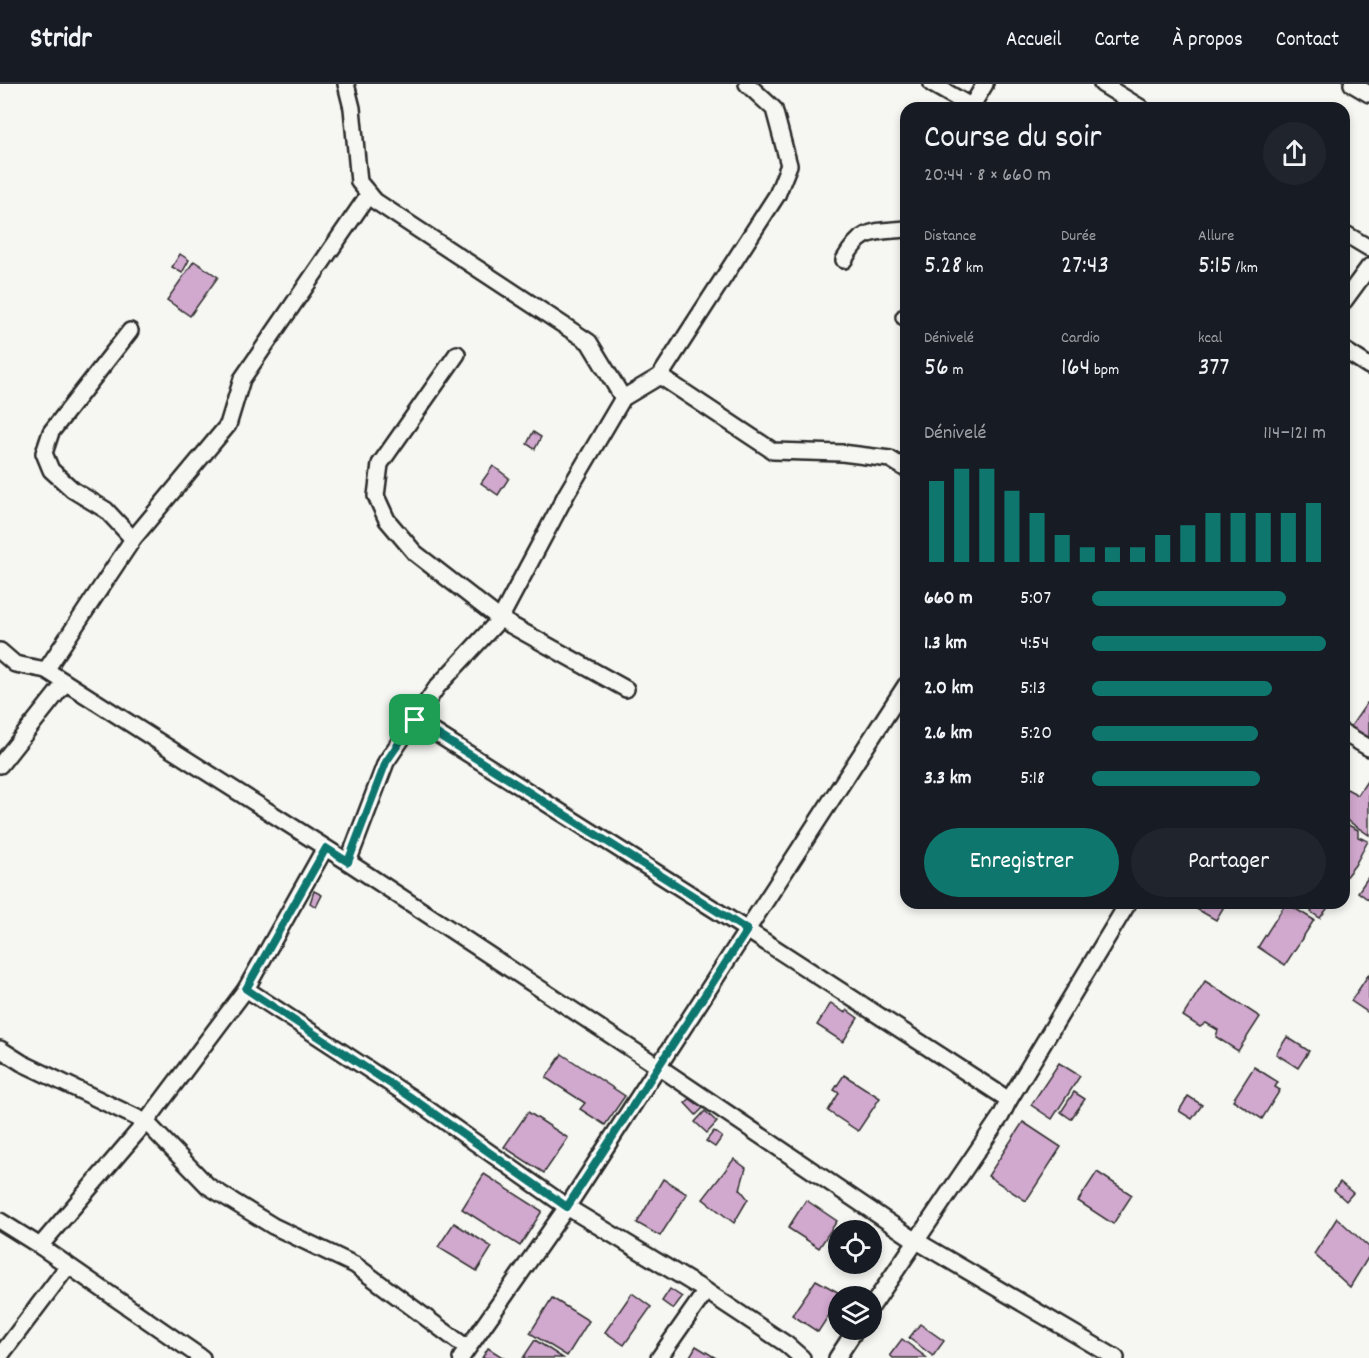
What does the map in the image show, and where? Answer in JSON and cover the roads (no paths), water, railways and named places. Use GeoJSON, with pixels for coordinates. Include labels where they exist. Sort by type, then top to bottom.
{"type":"FeatureCollection","features":[{"type":"Feature","properties":{"kind":"street"},"geometry":{"type":"LineString","coordinates":[[345,84],[352,108],[359,183],[375,201],[590,342],[623,398]]}},
{"type":"Feature","properties":{"kind":"street"},"geometry":{"type":"LineString","coordinates":[[348,862],[386,762],[437,687],[500,619],[567,493],[623,398],[660,376],[777,195],[789,165],[774,109],[747,84]]}},
{"type":"Feature","properties":{"kind":"street"},"geometry":{"type":"LineString","coordinates":[[932,84],[963,102]]}},
{"type":"Feature","properties":{"kind":"street"},"geometry":{"type":"LineString","coordinates":[[975,102],[985,84]]}},
{"type":"Feature","properties":{"kind":"street"},"geometry":{"type":"LineString","coordinates":[[1102,84],[1131,102]]}},
{"type":"Feature","properties":{"kind":"street"},"geometry":{"type":"LineString","coordinates":[[1352,84],[1369,94]]}},
{"type":"Feature","properties":{"kind":"street"},"geometry":{"type":"LineString","coordinates":[[46,670],[133,539],[228,425],[242,379],[369,194]]}},
{"type":"Feature","properties":{"kind":"street"},"geometry":{"type":"LineString","coordinates":[[844,260],[852,245],[868,232],[900,229]]}},
{"type":"Feature","properties":{"kind":"street"},"geometry":{"type":"LineString","coordinates":[[1350,237],[1369,248]]}},
{"type":"Feature","properties":{"kind":"street"},"geometry":{"type":"LineString","coordinates":[[1350,293],[1369,267]]}},
{"type":"Feature","properties":{"kind":"street"},"geometry":{"type":"LineString","coordinates":[[130,332],[51,432],[44,453],[51,470],[73,490],[106,510],[133,539]]}},
{"type":"Feature","properties":{"kind":"street"},"geometry":{"type":"LineString","coordinates":[[457,354],[380,464],[376,496],[387,520],[415,553],[500,619],[626,689]]}},
{"type":"Feature","properties":{"kind":"street"},"geometry":{"type":"LineString","coordinates":[[1350,354],[1369,366]]}},
{"type":"Feature","properties":{"kind":"street"},"geometry":{"type":"LineString","coordinates":[[660,376],[773,451],[842,453],[890,459],[900,465]]}},
{"type":"Feature","properties":{"kind":"street"},"geometry":{"type":"LineString","coordinates":[[0,651],[15,664],[46,670],[348,862],[659,1067],[915,1240],[1116,1358]]}},
{"type":"Feature","properties":{"kind":"street"},"geometry":{"type":"LineString","coordinates":[[0,765],[65,683]]}},
{"type":"Feature","properties":{"kind":"street"},"geometry":{"type":"LineString","coordinates":[[0,1050],[22,1063],[146,1122],[208,1186],[273,1226],[355,1265],[464,1353],[567,1207],[900,695]]}},
{"type":"Feature","properties":{"kind":"street"},"geometry":{"type":"LineString","coordinates":[[415,720],[747,930],[1009,1101]]}},
{"type":"Feature","properties":{"kind":"street"},"geometry":{"type":"LineString","coordinates":[[1350,737],[1369,748]]}},
{"type":"Feature","properties":{"kind":"street"},"geometry":{"type":"LineString","coordinates":[[40,1246],[146,1122],[246,989],[326,848]]}},
{"type":"Feature","properties":{"kind":"street"},"geometry":{"type":"LineString","coordinates":[[882,1291],[1001,1116],[1124,909]]}},
{"type":"Feature","properties":{"kind":"street"},"geometry":{"type":"LineString","coordinates":[[246,989],[409,1096],[567,1207],[706,1291],[786,1344],[802,1358]]}},
{"type":"Feature","properties":{"kind":"street"},"geometry":{"type":"LineString","coordinates":[[0,1221],[202,1358]]}},
{"type":"Feature","properties":{"kind":"street"},"geometry":{"type":"LineString","coordinates":[[0,1356],[68,1266]]}},
{"type":"Feature","properties":{"kind":"street"},"geometry":{"type":"LineString","coordinates":[[659,1358],[706,1291]]}},
{"type":"Feature","properties":{"kind":"street"},"geometry":{"type":"LineString","coordinates":[[837,1358],[849,1340]]}}]}
